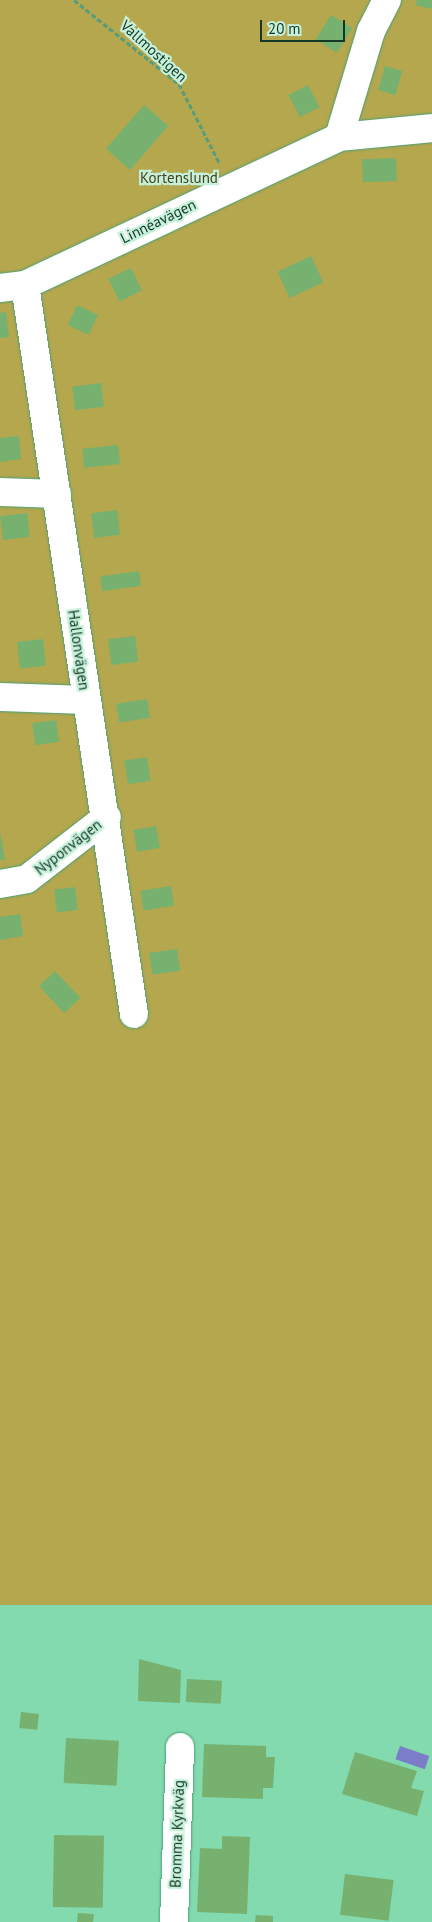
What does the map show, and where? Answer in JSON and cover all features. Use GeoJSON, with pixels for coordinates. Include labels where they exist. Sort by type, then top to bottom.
{"type":"FeatureCollection","features":[{"type":"Feature","properties":{"kind":"street"},"geometry":{"type":"LineString","coordinates":[[339,137],[371,31],[387,0]]}},
{"type":"Feature","properties":{"kind":"street","name":"Linnéavägen"},"geometry":{"type":"LineString","coordinates":[[13,287],[339,137],[432,128]]}},
{"type":"Feature","properties":{"kind":"street","name":"Hallonvägen"},"geometry":{"type":"LineString","coordinates":[[13,287],[57,494],[86,700],[107,817],[134,1014]]}},
{"type":"Feature","properties":{"kind":"street"},"geometry":{"type":"LineString","coordinates":[[0,492],[57,494]]}},
{"type":"Feature","properties":{"kind":"street"},"geometry":{"type":"LineString","coordinates":[[0,697],[86,700]]}},
{"type":"Feature","properties":{"kind":"street","name":"Nyponvägen"},"geometry":{"type":"LineString","coordinates":[[0,884],[27,879],[107,817]]}},
{"type":"Feature","properties":{"kind":"street","name":"Bromma Kyrkväg"},"geometry":{"type":"LineString","coordinates":[[174,1922],[180,1747]]}},
{"type":"Feature","properties":{"kind":"path","name":"Vallmostigen"},"geometry":{"type":"LineString","coordinates":[[74,0],[178,84],[231,186]]}},
{"type":"Feature","properties":{"kind":"green space","name":"Kortenslund"},"geometry":{"type":"Polygon","coordinates":[[[0,0],[432,0],[432,1605],[0,1605],[0,0]]]}},
{"type":"Feature","properties":{"kind":"water"},"geometry":{"type":"Polygon","coordinates":[[[400,1746],[429,1756],[425,1769],[395,1759],[400,1746]]]}},
{"type":"Feature","properties":{"kind":"building"},"geometry":{"type":"Polygon","coordinates":[[[417,0],[432,0],[432,9],[415,5],[417,0]]]}},
{"type":"Feature","properties":{"kind":"building"},"geometry":{"type":"Polygon","coordinates":[[[331,15],[352,28],[337,53],[316,40],[331,15]]]}},
{"type":"Feature","properties":{"kind":"building"},"geometry":{"type":"Polygon","coordinates":[[[385,66],[402,71],[395,95],[378,90],[385,66]]]}},
{"type":"Feature","properties":{"kind":"building"},"geometry":{"type":"Polygon","coordinates":[[[308,85],[319,107],[300,117],[288,95],[308,85]]]}},
{"type":"Feature","properties":{"kind":"building"},"geometry":{"type":"Polygon","coordinates":[[[144,105],[168,126],[130,170],[106,149],[144,105]]]}},
{"type":"Feature","properties":{"kind":"building"},"geometry":{"type":"Polygon","coordinates":[[[396,158],[397,181],[363,182],[362,159],[396,158]]]}},
{"type":"Feature","properties":{"kind":"building"},"geometry":{"type":"Polygon","coordinates":[[[311,256],[323,282],[290,298],[277,272],[311,256]]]}},
{"type":"Feature","properties":{"kind":"building"},"geometry":{"type":"Polygon","coordinates":[[[131,268],[142,290],[119,301],[109,279],[131,268]]]}},
{"type":"Feature","properties":{"kind":"building"},"geometry":{"type":"Polygon","coordinates":[[[77,305],[98,315],[89,335],[68,325],[77,305]]]}},
{"type":"Feature","properties":{"kind":"building"},"geometry":{"type":"Polygon","coordinates":[[[6,312],[9,337],[0,338],[0,313],[6,312]]]}},
{"type":"Feature","properties":{"kind":"building"},"geometry":{"type":"Polygon","coordinates":[[[101,383],[104,407],[75,410],[72,387],[101,383]]]}},
{"type":"Feature","properties":{"kind":"building"},"geometry":{"type":"Polygon","coordinates":[[[19,436],[21,459],[0,462],[0,438],[19,436]]]}},
{"type":"Feature","properties":{"kind":"building"},"geometry":{"type":"Polygon","coordinates":[[[118,445],[120,464],[84,468],[82,449],[118,445]]]}},
{"type":"Feature","properties":{"kind":"building"},"geometry":{"type":"Polygon","coordinates":[[[117,510],[120,535],[94,538],[91,513],[117,510]]]}},
{"type":"Feature","properties":{"kind":"building"},"geometry":{"type":"Polygon","coordinates":[[[27,513],[30,537],[3,540],[0,516],[27,513]]]}},
{"type":"Feature","properties":{"kind":"building"},"geometry":{"type":"Polygon","coordinates":[[[139,571],[141,586],[102,591],[100,576],[139,571]]]}},
{"type":"Feature","properties":{"kind":"building"},"geometry":{"type":"Polygon","coordinates":[[[135,636],[138,662],[111,665],[108,639],[135,636]]]}},
{"type":"Feature","properties":{"kind":"building"},"geometry":{"type":"Polygon","coordinates":[[[43,639],[46,666],[20,669],[17,642],[43,639]]]}},
{"type":"Feature","properties":{"kind":"building"},"geometry":{"type":"Polygon","coordinates":[[[147,699],[150,718],[119,723],[116,704],[147,699]]]}},
{"type":"Feature","properties":{"kind":"building"},"geometry":{"type":"Polygon","coordinates":[[[56,720],[59,742],[35,745],[32,723],[56,720]]]}},
{"type":"Feature","properties":{"kind":"building"},"geometry":{"type":"Polygon","coordinates":[[[147,757],[151,781],[128,784],[124,761],[147,757]]]}},
{"type":"Feature","properties":{"kind":"building"},"geometry":{"type":"Polygon","coordinates":[[[156,826],[160,848],[137,852],[133,830],[156,826]]]}},
{"type":"Feature","properties":{"kind":"building"},"geometry":{"type":"Polygon","coordinates":[[[0,832],[5,860],[0,860],[0,832]]]}},
{"type":"Feature","properties":{"kind":"building"},"geometry":{"type":"Polygon","coordinates":[[[171,886],[174,906],[144,911],[140,891],[171,886]]]}},
{"type":"Feature","properties":{"kind":"building"},"geometry":{"type":"Polygon","coordinates":[[[75,887],[78,910],[57,912],[54,890],[75,887]]]}},
{"type":"Feature","properties":{"kind":"building"},"geometry":{"type":"Polygon","coordinates":[[[20,914],[23,936],[0,940],[0,917],[20,914]]]}},
{"type":"Feature","properties":{"kind":"building"},"geometry":{"type":"Polygon","coordinates":[[[177,949],[180,971],[152,975],[149,953],[177,949]]]}},
{"type":"Feature","properties":{"kind":"building"},"geometry":{"type":"Polygon","coordinates":[[[55,971],[80,998],[64,1013],[39,986],[55,971]]]}},
{"type":"Feature","properties":{"kind":"building"},"geometry":{"type":"Polygon","coordinates":[[[139,1659],[181,1670],[180,1703],[138,1701],[139,1659]]]}},
{"type":"Feature","properties":{"kind":"building"},"geometry":{"type":"Polygon","coordinates":[[[187,1679],[222,1681],[221,1704],[186,1702],[187,1679]]]}},
{"type":"Feature","properties":{"kind":"building"},"geometry":{"type":"Polygon","coordinates":[[[21,1712],[39,1714],[37,1730],[19,1728],[21,1712]]]}},
{"type":"Feature","properties":{"kind":"building"},"geometry":{"type":"Polygon","coordinates":[[[66,1738],[119,1741],[117,1786],[64,1783],[66,1738]]]}},
{"type":"Feature","properties":{"kind":"building"},"geometry":{"type":"Polygon","coordinates":[[[204,1744],[266,1746],[266,1757],[275,1757],[273,1788],[263,1788],[263,1799],[202,1797],[204,1744]]]}},
{"type":"Feature","properties":{"kind":"building"},"geometry":{"type":"Polygon","coordinates":[[[355,1752],[417,1771],[411,1788],[424,1791],[417,1816],[342,1794],[355,1752]]]}},
{"type":"Feature","properties":{"kind":"building"},"geometry":{"type":"Polygon","coordinates":[[[54,1835],[104,1836],[103,1908],[53,1907],[54,1835]]]}},
{"type":"Feature","properties":{"kind":"building"},"geometry":{"type":"Polygon","coordinates":[[[222,1836],[250,1837],[247,1914],[197,1912],[200,1848],[222,1849],[222,1836]]]}},
{"type":"Feature","properties":{"kind":"building"},"geometry":{"type":"Polygon","coordinates":[[[345,1874],[394,1880],[389,1921],[340,1915],[345,1874]]]}},
{"type":"Feature","properties":{"kind":"building"},"geometry":{"type":"Polygon","coordinates":[[[78,1913],[94,1914],[93,1922],[77,1922],[78,1913]]]}},
{"type":"Feature","properties":{"kind":"building"},"geometry":{"type":"Polygon","coordinates":[[[256,1915],[273,1916],[273,1922],[255,1922],[256,1915]]]}}]}
